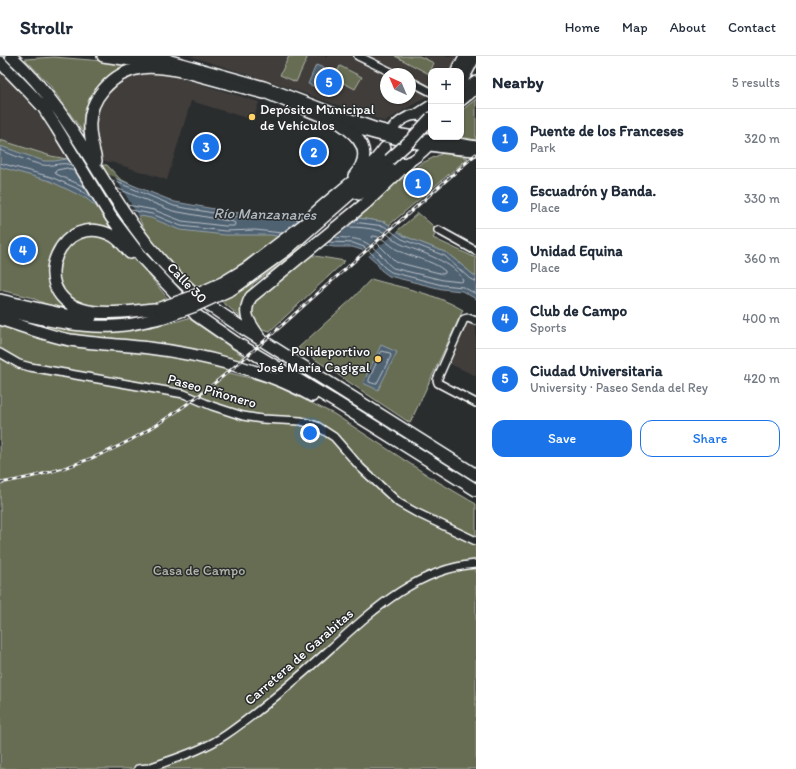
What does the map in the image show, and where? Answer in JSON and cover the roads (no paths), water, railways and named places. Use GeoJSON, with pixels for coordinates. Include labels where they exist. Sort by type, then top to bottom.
{"type":"FeatureCollection","features":[{"type":"Feature","properties":{"kind":"highway","name":"Calle 30"},"geometry":{"type":"LineString","coordinates":[[11,56],[24,68],[51,99],[136,229],[156,255],[180,280],[208,304],[261,339],[476,475]]}},
{"type":"Feature","properties":{"kind":"highway"},"geometry":{"type":"LineString","coordinates":[[103,56],[154,64],[264,93]]}},
{"type":"Feature","properties":{"kind":"highway"},"geometry":{"type":"LineString","coordinates":[[155,56],[167,59]]}},
{"type":"Feature","properties":{"kind":"highway"},"geometry":{"type":"LineString","coordinates":[[464,68],[470,56]]}},
{"type":"Feature","properties":{"kind":"highway","name":"Calle 30"},"geometry":{"type":"LineString","coordinates":[[0,62],[43,108],[111,217],[142,258],[196,315],[235,342],[338,403],[418,454]]}},
{"type":"Feature","properties":{"kind":"highway"},"geometry":{"type":"LineString","coordinates":[[99,171],[89,127],[90,116],[94,103],[102,91],[114,80],[130,70],[157,68],[194,74]]}},
{"type":"Feature","properties":{"kind":"highway"},"geometry":{"type":"LineString","coordinates":[[464,98],[476,88]]}},
{"type":"Feature","properties":{"kind":"highway"},"geometry":{"type":"LineString","coordinates":[[338,122],[354,134],[360,141],[363,148],[364,157],[360,169],[340,190]]}},
{"type":"Feature","properties":{"kind":"highway"},"geometry":{"type":"LineString","coordinates":[[313,227],[411,140],[428,122]]}},
{"type":"Feature","properties":{"kind":"highway"},"geometry":{"type":"LineString","coordinates":[[389,160],[411,146],[428,130]]}},
{"type":"Feature","properties":{"kind":"highway"},"geometry":{"type":"LineString","coordinates":[[0,300],[66,315],[115,317],[195,306],[227,286],[238,285],[281,247],[329,199],[368,169],[379,158],[388,139]]}},
{"type":"Feature","properties":{"kind":"highway"},"geometry":{"type":"LineString","coordinates":[[261,339],[248,319],[246,313],[251,297],[366,203],[405,163]]}},
{"type":"Feature","properties":{"kind":"highway"},"geometry":{"type":"LineString","coordinates":[[281,247],[330,216],[405,163]]}},
{"type":"Feature","properties":{"kind":"highway"},"geometry":{"type":"LineString","coordinates":[[300,227],[371,175]]}},
{"type":"Feature","properties":{"kind":"highway"},"geometry":{"type":"LineString","coordinates":[[159,311],[90,311],[71,305],[62,297],[53,281],[53,265],[57,253],[66,240],[81,232],[99,231],[114,236],[164,288],[196,315]]}},
{"type":"Feature","properties":{"kind":"highway"},"geometry":{"type":"LineString","coordinates":[[0,309],[57,322],[91,326],[116,326],[159,311]]}},
{"type":"Feature","properties":{"kind":"highway"},"geometry":{"type":"LineString","coordinates":[[0,319],[69,339],[168,351],[220,362],[266,376],[288,384],[363,426],[418,454],[476,490]]}},
{"type":"Feature","properties":{"kind":"main road"},"geometry":{"type":"LineString","coordinates":[[458,68],[464,56]]}},
{"type":"Feature","properties":{"kind":"main road"},"geometry":{"type":"LineString","coordinates":[[464,79],[476,56]]}},
{"type":"Feature","properties":{"kind":"main road"},"geometry":{"type":"LineString","coordinates":[[167,59],[264,86],[345,117],[388,139],[428,138]]}},
{"type":"Feature","properties":{"kind":"main road"},"geometry":{"type":"LineString","coordinates":[[464,89],[476,81]]}},
{"type":"Feature","properties":{"kind":"main road"},"geometry":{"type":"LineString","coordinates":[[264,93],[338,122],[388,139],[429,146],[476,151]]}},
{"type":"Feature","properties":{"kind":"main road"},"geometry":{"type":"LineString","coordinates":[[464,104],[476,94]]}},
{"type":"Feature","properties":{"kind":"main road"},"geometry":{"type":"LineString","coordinates":[[417,114],[428,107]]}},
{"type":"Feature","properties":{"kind":"main road"},"geometry":{"type":"LineString","coordinates":[[428,117],[417,114],[411,115],[399,123],[388,139],[387,153],[395,162],[405,163],[417,157],[434,140]]}},
{"type":"Feature","properties":{"kind":"main road"},"geometry":{"type":"LineString","coordinates":[[446,140],[476,146]]}},
{"type":"Feature","properties":{"kind":"street"},"geometry":{"type":"LineString","coordinates":[[358,56],[383,68]]}},
{"type":"Feature","properties":{"kind":"street"},"geometry":{"type":"LineString","coordinates":[[416,84],[428,90]]}},
{"type":"Feature","properties":{"kind":"street"},"geometry":{"type":"LineString","coordinates":[[438,230],[476,251]]}},
{"type":"Feature","properties":{"kind":"street"},"geometry":{"type":"LineString","coordinates":[[476,322],[468,318],[464,319],[437,380],[438,382],[476,403]]}},
{"type":"Feature","properties":{"kind":"street","name":"Paseo Piñonero"},"geometry":{"type":"LineString","coordinates":[[0,353],[19,364],[30,367],[184,394],[212,406],[242,416],[262,419],[300,421],[317,426],[334,437],[361,468],[399,503],[476,541]]}},
{"type":"Feature","properties":{"kind":"street","name":"Carretera de Garabitas"},"geometry":{"type":"LineString","coordinates":[[138,769],[149,768],[211,745],[247,720],[282,692],[358,624],[400,592],[414,583],[435,573],[463,565],[476,564]]}},
{"type":"Feature","properties":{"kind":"water"},"geometry":{"type":"Polygon","coordinates":[[[316,65],[324,68],[316,87],[308,84],[316,65]]]}},
{"type":"Feature","properties":{"kind":"water"},"geometry":{"type":"Polygon","coordinates":[[[0,146],[44,161],[67,159],[175,202],[237,213],[358,218],[385,222],[404,236],[447,253],[476,277],[476,299],[462,291],[442,289],[389,276],[381,270],[375,261],[362,250],[352,247],[334,247],[271,235],[225,235],[180,230],[151,218],[98,208],[87,199],[50,181],[0,167],[0,146]]]}},
{"type":"Feature","properties":{"kind":"water"},"geometry":{"type":"Polygon","coordinates":[[[381,345],[397,352],[378,390],[363,383],[381,345]]]}},
{"type":"Feature","properties":{"kind":"railway"},"geometry":{"type":"LineString","coordinates":[[0,483],[47,473],[77,464],[107,452],[148,430],[174,413],[224,376],[476,154]]}},
{"type":"Feature","properties":{"kind":"place","name":"Ciudad Universitaria"},"geometry":{"type":"Point","coordinates":[329,82]}},
{"type":"Feature","properties":{"kind":"place","name":"Depósito Municipal de Vehículos"},"geometry":{"type":"Point","coordinates":[252,117]}},
{"type":"Feature","properties":{"kind":"place","name":"Unidad Equina"},"geometry":{"type":"Point","coordinates":[206,147]}},
{"type":"Feature","properties":{"kind":"place","name":"Escuadrón y Banda."},"geometry":{"type":"Point","coordinates":[314,152]}},
{"type":"Feature","properties":{"kind":"place","name":"Puente de los Franceses"},"geometry":{"type":"Point","coordinates":[418,183]}},
{"type":"Feature","properties":{"kind":"place","name":"Club de Campo"},"geometry":{"type":"Point","coordinates":[23,250]}},
{"type":"Feature","properties":{"kind":"place","name":"Polideportivo José María Cagigal"},"geometry":{"type":"Point","coordinates":[378,359]}},
{"type":"Feature","properties":{"kind":"water label","name":"Río Manzanares"},"geometry":{"type":"Point","coordinates":[265,214]}},
{"type":"Feature","properties":{"kind":"park label","name":"Casa de Campo"},"geometry":{"type":"Point","coordinates":[199,570]}}]}
